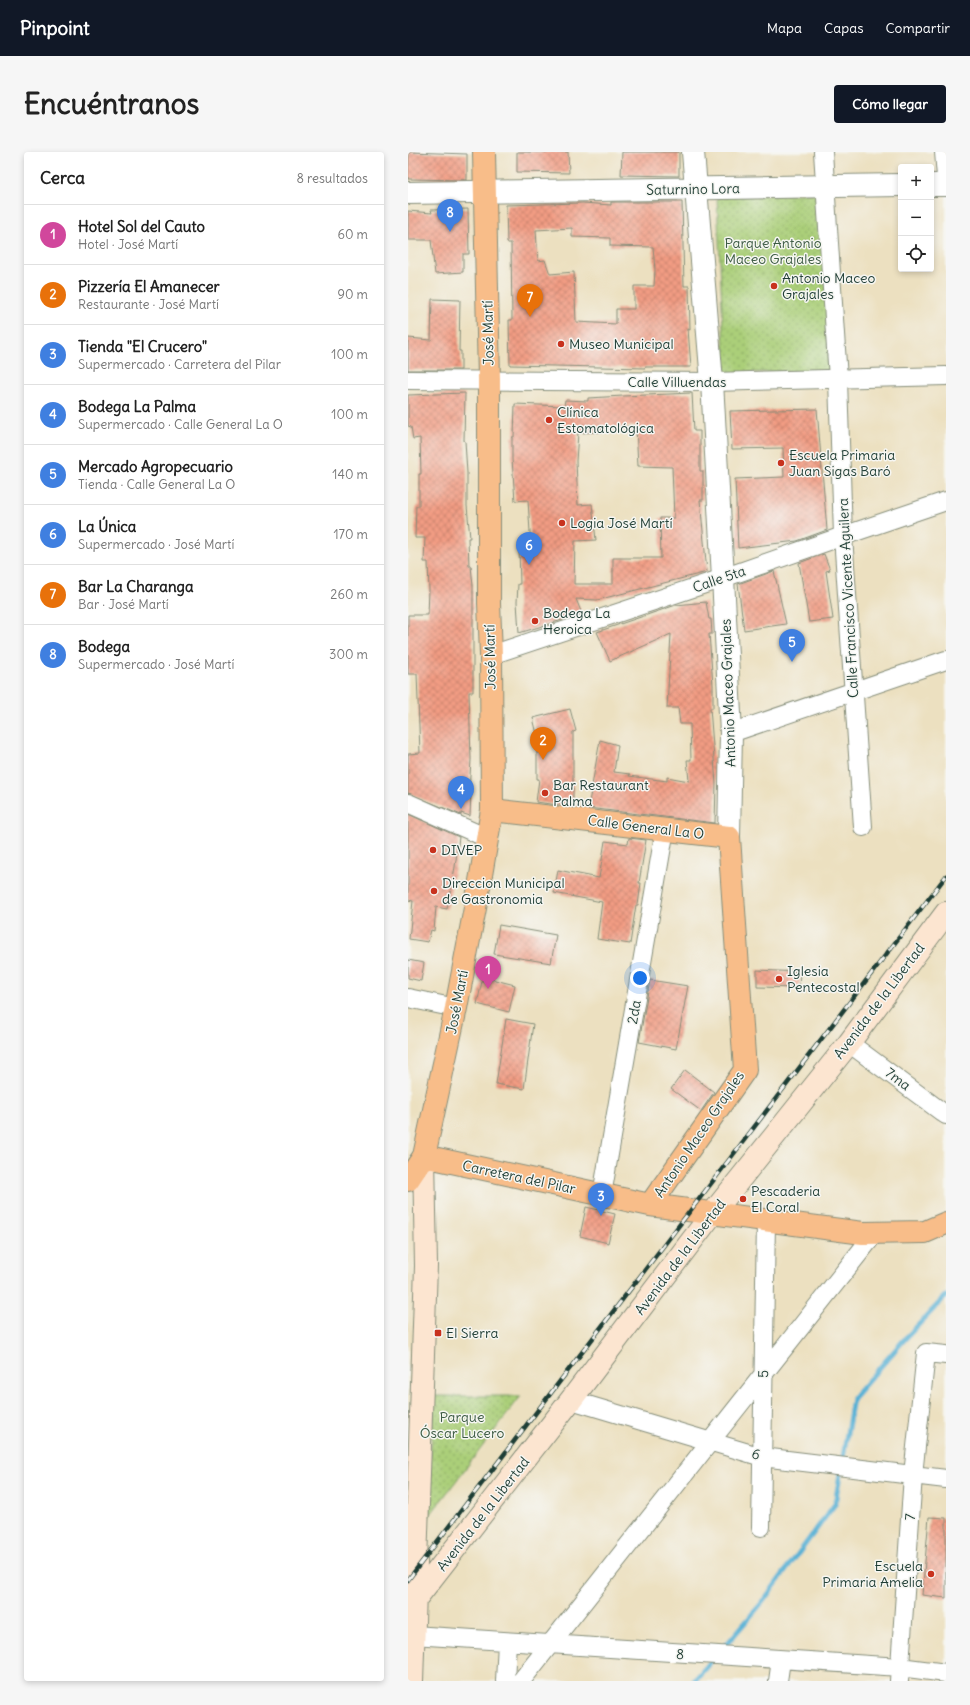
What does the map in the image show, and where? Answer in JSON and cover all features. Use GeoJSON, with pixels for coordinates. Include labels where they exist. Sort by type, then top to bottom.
{"type":"FeatureCollection","features":[{"type":"Feature","properties":{"kind":"main road","name":"José Martí"},"geometry":{"type":"LineString","coordinates":[[424,1156],[456,1008],[492,810],[491,655],[489,603],[489,380],[484,152]]}},
{"type":"Feature","properties":{"kind":"main road","name":"Calle General La O"},"geometry":{"type":"LineString","coordinates":[[492,810],[729,837]]}},
{"type":"Feature","properties":{"kind":"main road","name":"Antonio Maceo Grajales"},"geometry":{"type":"LineString","coordinates":[[650,1205],[745,1070],[729,837]]}},
{"type":"Feature","properties":{"kind":"main road","name":"Avenida de la Libertad"},"geometry":{"type":"LineString","coordinates":[[414,1601],[571,1400],[712,1214],[849,1043],[946,913]]}},
{"type":"Feature","properties":{"kind":"main road","name":"Carretera del Pilar"},"geometry":{"type":"LineString","coordinates":[[424,1156],[650,1205],[863,1234],[925,1232],[946,1223]]}},
{"type":"Feature","properties":{"kind":"main road"},"geometry":{"type":"LineString","coordinates":[[408,1180],[424,1156]]}},
{"type":"Feature","properties":{"kind":"main road"},"geometry":{"type":"LineString","coordinates":[[412,1681],[414,1601],[412,1539],[426,1266],[424,1156]]}},
{"type":"Feature","properties":{"kind":"main road"},"geometry":{"type":"LineString","coordinates":[[408,1251],[426,1266]]}},
{"type":"Feature","properties":{"kind":"street","name":"Antonio Maceo Grajales"},"geometry":{"type":"LineString","coordinates":[[693,152],[712,382],[723,578],[731,733],[729,837]]}},
{"type":"Feature","properties":{"kind":"street","name":"Calle Francisco Vicente Aguilera"},"geometry":{"type":"LineString","coordinates":[[823,152],[838,379],[843,536],[863,827]]}},
{"type":"Feature","properties":{"kind":"street"},"geometry":{"type":"LineString","coordinates":[[944,152],[946,177]]}},
{"type":"Feature","properties":{"kind":"street","name":"Saturnino Lora"},"geometry":{"type":"LineString","coordinates":[[408,193],[898,185]]}},
{"type":"Feature","properties":{"kind":"street"},"geometry":{"type":"LineString","coordinates":[[934,185],[946,185]]}},
{"type":"Feature","properties":{"kind":"street","name":"Calle Villuendas"},"geometry":{"type":"LineString","coordinates":[[408,380],[712,382],[946,376]]}},
{"type":"Feature","properties":{"kind":"street","name":"Calle 5ta"},"geometry":{"type":"LineString","coordinates":[[491,655],[723,578],[946,501]]}},
{"type":"Feature","properties":{"kind":"street"},"geometry":{"type":"LineString","coordinates":[[731,733],[946,660]]}},
{"type":"Feature","properties":{"kind":"street"},"geometry":{"type":"LineString","coordinates":[[408,803],[487,838]]}},
{"type":"Feature","properties":{"kind":"street","name":"2da"},"geometry":{"type":"LineString","coordinates":[[602,1195],[665,829]]}},
{"type":"Feature","properties":{"kind":"street"},"geometry":{"type":"LineString","coordinates":[[408,998],[456,1008]]}},
{"type":"Feature","properties":{"kind":"street","name":"7ma"},"geometry":{"type":"LineString","coordinates":[[849,1043],[946,1114]]}},
{"type":"Feature","properties":{"kind":"street","name":"5"},"geometry":{"type":"LineString","coordinates":[[761,1528],[766,1221]]}},
{"type":"Feature","properties":{"kind":"street"},"geometry":{"type":"LineString","coordinates":[[521,1681],[875,1233]]}},
{"type":"Feature","properties":{"kind":"street","name":"7"},"geometry":{"type":"LineString","coordinates":[[900,1674],[913,1475],[926,1353],[946,1355]]}},
{"type":"Feature","properties":{"kind":"street","name":"6"},"geometry":{"type":"LineString","coordinates":[[571,1400],[762,1457],[946,1479]]}},
{"type":"Feature","properties":{"kind":"street","name":"8"},"geometry":{"type":"LineString","coordinates":[[413,1635],[781,1660],[900,1674],[946,1673]]}},
{"type":"Feature","properties":{"kind":"street"},"geometry":{"type":"LineString","coordinates":[[505,1681],[507,1642]]}},
{"type":"Feature","properties":{"kind":"street"},"geometry":{"type":"LineString","coordinates":[[778,1681],[781,1660]]}},
{"type":"Feature","properties":{"kind":"green space","name":"Parque Antonio Maceo Grajales"},"geometry":{"type":"Polygon","coordinates":[[[823,193],[831,371],[725,373],[717,197],[823,193]]]}},
{"type":"Feature","properties":{"kind":"green space","name":"Parque Óscar Lucero"},"geometry":{"type":"Polygon","coordinates":[[[434,1396],[521,1396],[427,1519],[434,1396]]]}},
{"type":"Feature","properties":{"kind":"building"},"geometry":{"type":"Polygon","coordinates":[[[409,152],[467,154],[467,180],[408,179],[409,152]]]}},
{"type":"Feature","properties":{"kind":"building"},"geometry":{"type":"Polygon","coordinates":[[[517,152],[568,152],[569,173],[517,172],[517,152]]]}},
{"type":"Feature","properties":{"kind":"building"},"geometry":{"type":"Polygon","coordinates":[[[622,152],[679,152],[679,176],[621,175],[622,152]]]}},
{"type":"Feature","properties":{"kind":"building"},"geometry":{"type":"Polygon","coordinates":[[[611,202],[682,202],[684,286],[689,286],[690,330],[688,329],[691,367],[645,368],[510,365],[509,320],[512,320],[511,243],[507,243],[506,205],[583,203],[611,205],[611,202]],[[572,228],[536,230],[538,261],[545,260],[550,274],[574,272],[576,322],[616,324],[616,309],[634,309],[634,286],[654,286],[655,270],[653,247],[610,246],[610,238],[572,237],[572,228]]]}},
{"type":"Feature","properties":{"kind":"building"},"geometry":{"type":"Polygon","coordinates":[[[468,209],[469,254],[463,254],[463,272],[435,274],[431,240],[408,240],[408,211],[432,213],[431,210],[468,209]]]}},
{"type":"Feature","properties":{"kind":"building"},"geometry":{"type":"Polygon","coordinates":[[[432,299],[460,300],[459,351],[461,351],[461,370],[408,370],[408,338],[431,340],[432,299]]]}},
{"type":"Feature","properties":{"kind":"building"},"geometry":{"type":"Polygon","coordinates":[[[465,393],[464,441],[470,538],[468,538],[469,566],[471,566],[473,586],[473,692],[469,692],[471,760],[469,792],[471,792],[470,816],[461,813],[461,815],[408,793],[408,754],[420,753],[417,674],[408,674],[408,615],[428,615],[429,590],[428,562],[424,562],[425,538],[415,538],[416,506],[419,506],[419,474],[421,474],[420,438],[413,439],[411,427],[408,426],[408,395],[465,393]]]}},
{"type":"Feature","properties":{"kind":"building"},"geometry":{"type":"Polygon","coordinates":[[[692,393],[694,431],[700,431],[700,471],[703,471],[703,500],[700,500],[707,572],[597,600],[576,599],[582,614],[519,633],[517,602],[518,584],[520,584],[519,548],[531,548],[528,500],[515,501],[512,437],[514,437],[515,404],[564,406],[565,400],[588,401],[588,398],[692,393]],[[636,426],[601,428],[602,432],[578,433],[576,461],[578,505],[592,504],[596,540],[575,541],[574,584],[613,584],[613,558],[661,558],[660,518],[674,518],[672,467],[638,466],[636,426]]]}},
{"type":"Feature","properties":{"kind":"building"},"geometry":{"type":"Polygon","coordinates":[[[817,409],[827,530],[797,541],[738,548],[735,479],[784,477],[783,448],[732,449],[730,411],[817,409]]]}},
{"type":"Feature","properties":{"kind":"building"},"geometry":{"type":"Polygon","coordinates":[[[824,554],[830,570],[826,571],[833,619],[809,622],[799,563],[824,554]]]}},
{"type":"Feature","properties":{"kind":"building"},"geometry":{"type":"Polygon","coordinates":[[[774,571],[786,624],[744,630],[738,584],[774,571]]]}},
{"type":"Feature","properties":{"kind":"building"},"geometry":{"type":"Polygon","coordinates":[[[706,602],[709,619],[711,619],[712,634],[709,634],[713,685],[713,708],[710,708],[716,784],[715,823],[588,808],[600,740],[618,745],[614,772],[630,774],[629,776],[667,781],[667,777],[689,781],[687,760],[691,760],[690,724],[680,724],[678,708],[667,708],[671,634],[610,661],[597,632],[676,605],[706,602]]]}},
{"type":"Feature","properties":{"kind":"building"},"geometry":{"type":"Polygon","coordinates":[[[570,709],[576,731],[573,732],[573,807],[536,802],[539,779],[537,779],[537,734],[533,718],[570,709]]]}},
{"type":"Feature","properties":{"kind":"building"},"geometry":{"type":"Polygon","coordinates":[[[408,814],[459,837],[447,909],[436,907],[434,931],[431,930],[428,942],[409,939],[413,901],[408,900],[408,814]]]}},
{"type":"Feature","properties":{"kind":"building"},"geometry":{"type":"Polygon","coordinates":[[[629,838],[646,840],[639,883],[641,883],[638,905],[636,905],[630,944],[597,939],[602,902],[554,893],[558,870],[599,878],[605,841],[628,844],[629,838]]]}},
{"type":"Feature","properties":{"kind":"building"},"geometry":{"type":"Polygon","coordinates":[[[499,925],[556,935],[551,963],[494,954],[499,925]]]}},
{"type":"Feature","properties":{"kind":"building"},"geometry":{"type":"Polygon","coordinates":[[[408,960],[424,963],[421,981],[408,978],[408,960]]]}},
{"type":"Feature","properties":{"kind":"building","name":"Iglesia Pentecostal"},"geometry":{"type":"Polygon","coordinates":[[[757,970],[800,972],[799,988],[757,987],[757,970]]]}},
{"type":"Feature","properties":{"kind":"building"},"geometry":{"type":"Polygon","coordinates":[[[483,977],[515,985],[509,1012],[477,1004],[483,977]]]}},
{"type":"Feature","properties":{"kind":"building"},"geometry":{"type":"Polygon","coordinates":[[[650,980],[688,986],[676,1049],[639,1042],[650,980]]]}},
{"type":"Feature","properties":{"kind":"building"},"geometry":{"type":"Polygon","coordinates":[[[506,1019],[533,1024],[524,1089],[496,1084],[506,1019]]]}},
{"type":"Feature","properties":{"kind":"building"},"geometry":{"type":"Polygon","coordinates":[[[685,1070],[714,1092],[701,1111],[671,1089],[685,1070]]]}},
{"type":"Feature","properties":{"kind":"building"},"geometry":{"type":"Polygon","coordinates":[[[586,1207],[615,1214],[608,1243],[580,1236],[586,1207]]]}},
{"type":"Feature","properties":{"kind":"building"},"geometry":{"type":"Polygon","coordinates":[[[929,1517],[946,1518],[946,1598],[922,1595],[929,1517]]]}},
{"type":"Feature","properties":{"kind":"waterway"},"geometry":{"type":"LineString","coordinates":[[720,1652],[761,1604],[835,1504],[853,1398],[903,1341],[946,1296]]}},
{"type":"Feature","properties":{"kind":"waterway"},"geometry":{"type":"LineString","coordinates":[[694,1681],[713,1659]]}},
{"type":"Feature","properties":{"kind":"railway"},"geometry":{"type":"LineString","coordinates":[[408,1580],[946,876]]}},
{"type":"Feature","properties":{"kind":"place","name":"Bodega"},"geometry":{"type":"Point","coordinates":[450,232]}},
{"type":"Feature","properties":{"kind":"place","name":"Antonio Maceo Grajales"},"geometry":{"type":"Point","coordinates":[774,286]}},
{"type":"Feature","properties":{"kind":"place","name":"Bar La Charanga"},"geometry":{"type":"Point","coordinates":[530,317]}},
{"type":"Feature","properties":{"kind":"place","name":"Museo Municipal"},"geometry":{"type":"Point","coordinates":[561,344]}},
{"type":"Feature","properties":{"kind":"place","name":"Clínica Estomatológica"},"geometry":{"type":"Point","coordinates":[549,420]}},
{"type":"Feature","properties":{"kind":"place","name":"Escuela Primaria Juan Sigas Baró"},"geometry":{"type":"Point","coordinates":[781,463]}},
{"type":"Feature","properties":{"kind":"place","name":"Logia José Martí"},"geometry":{"type":"Point","coordinates":[562,523]}},
{"type":"Feature","properties":{"kind":"place","name":"La Única"},"geometry":{"type":"Point","coordinates":[529,565]}},
{"type":"Feature","properties":{"kind":"place","name":"Bodega La Heroica"},"geometry":{"type":"Point","coordinates":[535,621]}},
{"type":"Feature","properties":{"kind":"place","name":"Mercado Agropecuario"},"geometry":{"type":"Point","coordinates":[792,662]}},
{"type":"Feature","properties":{"kind":"place","name":"Pizzería El Amanecer"},"geometry":{"type":"Point","coordinates":[543,760]}},
{"type":"Feature","properties":{"kind":"place","name":"Bar Restaurant Palma"},"geometry":{"type":"Point","coordinates":[545,793]}},
{"type":"Feature","properties":{"kind":"place","name":"Bodega La Palma"},"geometry":{"type":"Point","coordinates":[461,809]}},
{"type":"Feature","properties":{"kind":"place","name":"DIVEP"},"geometry":{"type":"Point","coordinates":[433,850]}},
{"type":"Feature","properties":{"kind":"place","name":"Direccion Municipal de Gastronomia"},"geometry":{"type":"Point","coordinates":[434,891]}},
{"type":"Feature","properties":{"kind":"place","name":"Iglesia Pentecostal"},"geometry":{"type":"Point","coordinates":[779,979]}},
{"type":"Feature","properties":{"kind":"place","name":"Hotel Sol del Cauto"},"geometry":{"type":"Point","coordinates":[488,989]}},
{"type":"Feature","properties":{"kind":"place","name":"Pescaderia El Coral"},"geometry":{"type":"Point","coordinates":[743,1199]}},
{"type":"Feature","properties":{"kind":"place","name":"Tienda \"El Crucero\""},"geometry":{"type":"Point","coordinates":[601,1216]}},
{"type":"Feature","properties":{"kind":"place","name":"El Sierra"},"geometry":{"type":"Point","coordinates":[438,1333]}},
{"type":"Feature","properties":{"kind":"place","name":"Escuela Primaria Amelia"},"geometry":{"type":"Point","coordinates":[931,1574]}}]}
